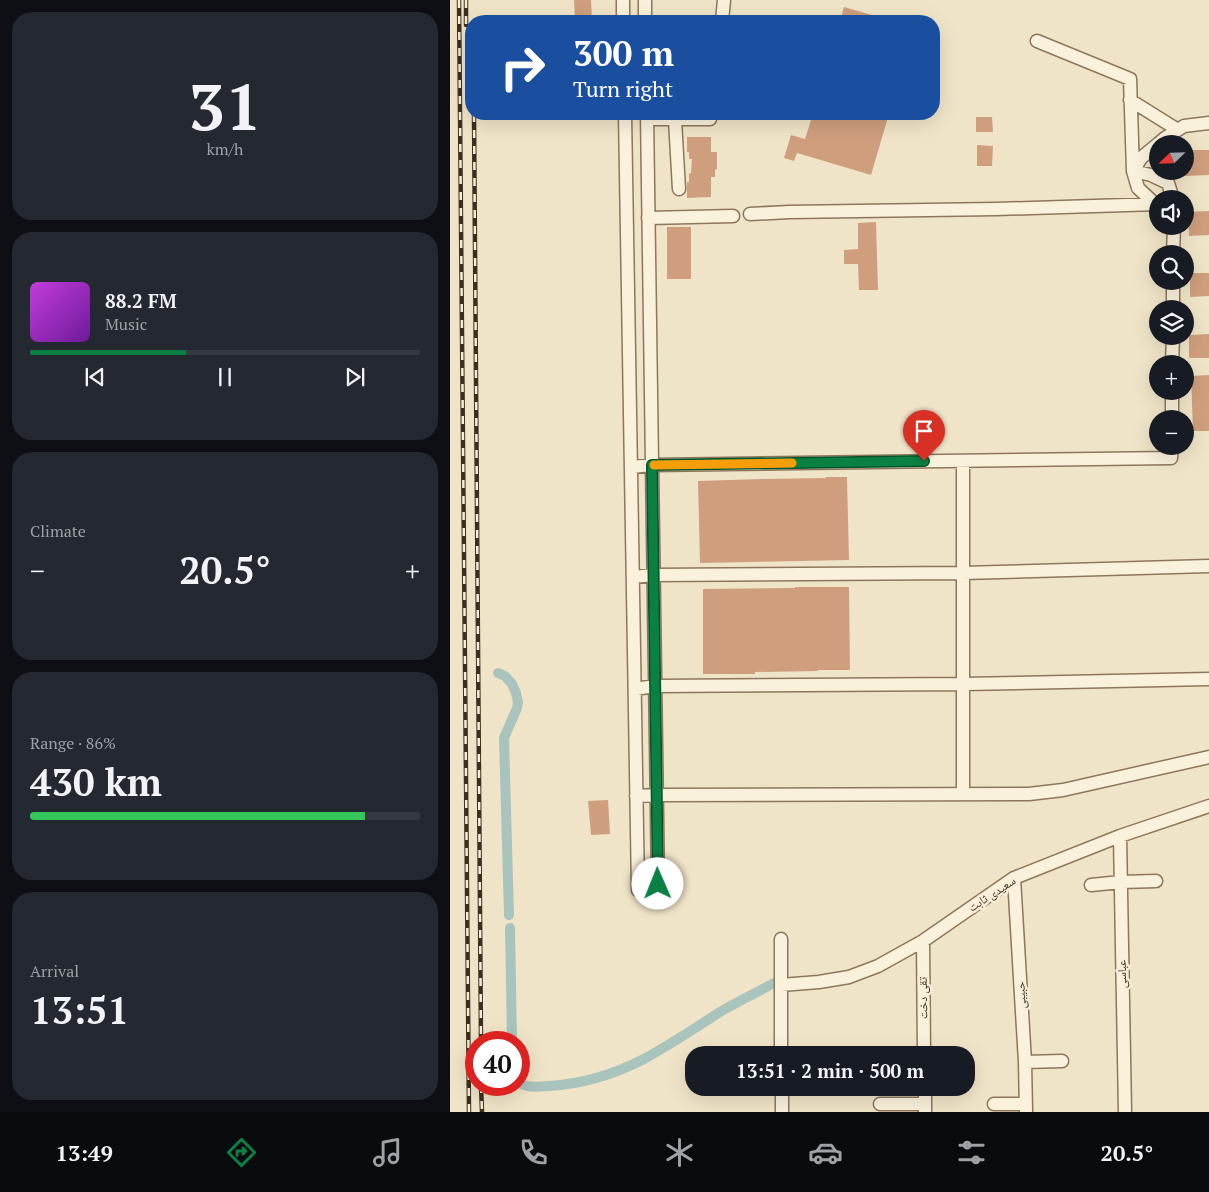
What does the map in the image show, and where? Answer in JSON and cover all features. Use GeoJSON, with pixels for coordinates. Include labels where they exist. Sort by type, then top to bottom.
{"type":"FeatureCollection","features":[{"type":"Feature","properties":{"kind":"street"},"geometry":{"type":"LineString","coordinates":[[623,0],[623,15]]}},
{"type":"Feature","properties":{"kind":"street"},"geometry":{"type":"LineString","coordinates":[[645,0],[645,15]]}},
{"type":"Feature","properties":{"kind":"street"},"geometry":{"type":"LineString","coordinates":[[723,15],[724,0]]}},
{"type":"Feature","properties":{"kind":"street"},"geometry":{"type":"LineString","coordinates":[[1037,41],[1130,79],[1133,171],[1138,188],[1149,198]]}},
{"type":"Feature","properties":{"kind":"street"},"geometry":{"type":"LineString","coordinates":[[1130,100],[1178,130]]}},
{"type":"Feature","properties":{"kind":"street"},"geometry":{"type":"LineString","coordinates":[[625,120],[638,890],[658,884],[647,120]]}},
{"type":"Feature","properties":{"kind":"street"},"geometry":{"type":"LineString","coordinates":[[679,189],[675,120],[710,120]]}},
{"type":"Feature","properties":{"kind":"street"},"geometry":{"type":"LineString","coordinates":[[1171,135],[1184,126],[1209,123]]}},
{"type":"Feature","properties":{"kind":"street"},"geometry":{"type":"LineString","coordinates":[[1133,171],[1140,158],[1149,151]]}},
{"type":"Feature","properties":{"kind":"street"},"geometry":{"type":"LineString","coordinates":[[1133,171],[1149,175]]}},
{"type":"Feature","properties":{"kind":"street"},"geometry":{"type":"LineString","coordinates":[[750,214],[1149,204]]}},
{"type":"Feature","properties":{"kind":"street"},"geometry":{"type":"LineString","coordinates":[[626,208],[648,213],[733,216]]}},
{"type":"Feature","properties":{"kind":"street"},"geometry":{"type":"LineString","coordinates":[[631,467],[652,465],[1171,458],[1171,455]]}},
{"type":"Feature","properties":{"kind":"street"},"geometry":{"type":"LineString","coordinates":[[963,460],[963,794]]}},
{"type":"Feature","properties":{"kind":"street"},"geometry":{"type":"LineString","coordinates":[[632,577],[653,575],[963,573],[1209,566]]}},
{"type":"Feature","properties":{"kind":"street"},"geometry":{"type":"LineString","coordinates":[[634,689],[655,686],[964,684],[1209,679]]}},
{"type":"Feature","properties":{"kind":"street"},"geometry":{"type":"LineString","coordinates":[[636,796],[1029,794],[1063,790],[1209,757]]}},
{"type":"Feature","properties":{"kind":"street","name":"سعیدی ثابت"},"geometry":{"type":"LineString","coordinates":[[781,985],[849,977],[878,966],[923,941],[1014,878],[1120,836],[1209,806]]}},
{"type":"Feature","properties":{"kind":"street","name":"عباسی"},"geometry":{"type":"LineString","coordinates":[[1120,836],[1125,1112]]}},
{"type":"Feature","properties":{"kind":"street","name":"حبیبی"},"geometry":{"type":"LineString","coordinates":[[1014,878],[1026,1108]]}},
{"type":"Feature","properties":{"kind":"street"},"geometry":{"type":"LineString","coordinates":[[1091,885],[1156,881]]}},
{"type":"Feature","properties":{"kind":"street"},"geometry":{"type":"LineString","coordinates":[[781,939],[781,1046]]}},
{"type":"Feature","properties":{"kind":"street","name":"تقی دخت"},"geometry":{"type":"LineString","coordinates":[[923,941],[924,1046]]}},
{"type":"Feature","properties":{"kind":"street"},"geometry":{"type":"LineString","coordinates":[[1024,1062],[1062,1061]]}},
{"type":"Feature","properties":{"kind":"street"},"geometry":{"type":"LineString","coordinates":[[782,1096],[782,1112]]}},
{"type":"Feature","properties":{"kind":"street"},"geometry":{"type":"LineString","coordinates":[[880,1104],[925,1108]]}},
{"type":"Feature","properties":{"kind":"street"},"geometry":{"type":"LineString","coordinates":[[994,1104],[1026,1108]]}},
{"type":"Feature","properties":{"kind":"building"},"geometry":{"type":"Polygon","coordinates":[[[574,0],[591,0],[592,15],[575,15],[574,0]]]}},
{"type":"Feature","properties":{"kind":"building"},"geometry":{"type":"Polygon","coordinates":[[[844,7],[872,15],[842,15],[844,7]]]}},
{"type":"Feature","properties":{"kind":"building"},"geometry":{"type":"Polygon","coordinates":[[[976,117],[992,117],[993,132],[976,132],[976,117]]]}},
{"type":"Feature","properties":{"kind":"building"},"geometry":{"type":"Polygon","coordinates":[[[811,120],[887,120],[871,175],[797,153],[794,161],[784,158],[791,135],[805,139],[811,120]]]}},
{"type":"Feature","properties":{"kind":"building"},"geometry":{"type":"Polygon","coordinates":[[[687,137],[711,137],[711,152],[717,152],[717,169],[715,170],[715,177],[711,177],[711,197],[687,198],[687,182],[689,182],[689,174],[691,173],[692,159],[689,159],[689,152],[687,152],[687,137]]]}},
{"type":"Feature","properties":{"kind":"building"},"geometry":{"type":"Polygon","coordinates":[[[977,145],[993,146],[992,166],[977,166],[977,145]]]}},
{"type":"Feature","properties":{"kind":"building"},"geometry":{"type":"Polygon","coordinates":[[[1194,150],[1209,150],[1209,175],[1194,176],[1194,150]]]}},
{"type":"Feature","properties":{"kind":"building"},"geometry":{"type":"Polygon","coordinates":[[[1209,211],[1209,235],[1189,236],[1194,235],[1194,212],[1209,211]]]}},
{"type":"Feature","properties":{"kind":"building"},"geometry":{"type":"Polygon","coordinates":[[[876,222],[878,290],[859,290],[858,264],[844,264],[844,250],[858,249],[858,223],[876,222]]]}},
{"type":"Feature","properties":{"kind":"building"},"geometry":{"type":"Polygon","coordinates":[[[667,227],[691,227],[691,279],[667,279],[667,227]]]}},
{"type":"Feature","properties":{"kind":"building"},"geometry":{"type":"Polygon","coordinates":[[[1194,273],[1209,273],[1209,296],[1190,297],[1190,290],[1194,290],[1194,273]]]}},
{"type":"Feature","properties":{"kind":"building"},"geometry":{"type":"Polygon","coordinates":[[[1209,334],[1209,358],[1194,358],[1194,355],[1189,355],[1189,345],[1194,345],[1194,335],[1209,334]]]}},
{"type":"Feature","properties":{"kind":"building"},"geometry":{"type":"Polygon","coordinates":[[[1209,375],[1209,431],[1194,431],[1192,400],[1194,400],[1194,376],[1209,375]]]}},
{"type":"Feature","properties":{"kind":"building"},"geometry":{"type":"Polygon","coordinates":[[[847,477],[849,560],[700,563],[698,481],[847,477]]]}},
{"type":"Feature","properties":{"kind":"building"},"geometry":{"type":"Polygon","coordinates":[[[849,587],[850,670],[703,674],[703,589],[849,587]]]}},
{"type":"Feature","properties":{"kind":"building"},"geometry":{"type":"Polygon","coordinates":[[[608,800],[610,834],[591,835],[588,801],[608,800]]]}},
{"type":"Feature","properties":{"kind":"waterway"},"geometry":{"type":"LineString","coordinates":[[498,673],[505,676],[512,684],[518,702],[504,738],[509,915]]}},
{"type":"Feature","properties":{"kind":"waterway"},"geometry":{"type":"LineString","coordinates":[[510,928],[512,1031]]}},
{"type":"Feature","properties":{"kind":"waterway"},"geometry":{"type":"LineString","coordinates":[[530,1087],[561,1085],[585,1081],[633,1064],[654,1054],[720,1012],[774,983]]}},
{"type":"Feature","properties":{"kind":"railway"},"geometry":{"type":"LineString","coordinates":[[459,0],[469,1112]]}},
{"type":"Feature","properties":{"kind":"railway"},"geometry":{"type":"LineString","coordinates":[[466,0],[466,15]]}},
{"type":"Feature","properties":{"kind":"railway"},"geometry":{"type":"LineString","coordinates":[[474,120],[481,1031]]}},
{"type":"Feature","properties":{"kind":"railway"},"geometry":{"type":"LineString","coordinates":[[481,1096],[482,1112]]}},
{"type":"Feature","properties":{"kind":"slow traffic"},"geometry":{"type":"LineString","coordinates":[[654,465],[792,463]]}},
{"type":"Feature","properties":{"kind":"route"},"geometry":{"type":"LineString","coordinates":[[658,884],[652,465],[924,461]]}}]}
